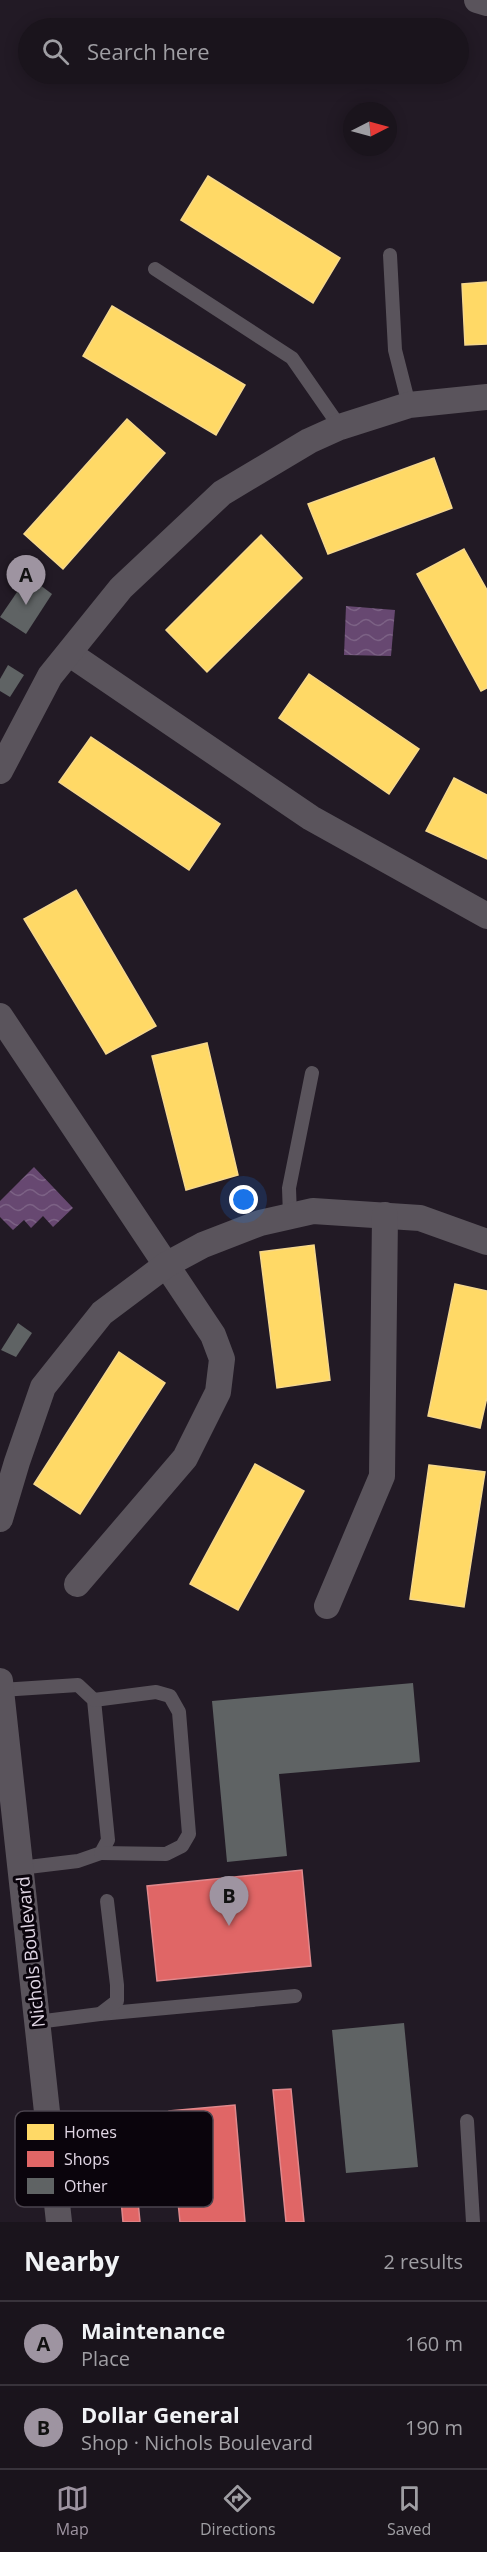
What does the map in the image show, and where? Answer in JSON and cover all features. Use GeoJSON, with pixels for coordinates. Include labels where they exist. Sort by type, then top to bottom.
{"type":"FeatureCollection","features":[{"type":"Feature","properties":{"kind":"street"},"geometry":{"type":"LineString","coordinates":[[477,0],[487,3]]}},
{"type":"Feature","properties":{"kind":"street"},"geometry":{"type":"LineString","coordinates":[[0,771],[50,676],[121,588],[222,493],[309,441],[340,427],[409,405],[487,397]]}},
{"type":"Feature","properties":{"kind":"street"},"geometry":{"type":"LineString","coordinates":[[70,654],[311,818],[487,916]]}},
{"type":"Feature","properties":{"kind":"street"},"geometry":{"type":"LineString","coordinates":[[0,1016],[213,1335],[222,1359],[218,1392],[184,1458],[77,1584]]}},
{"type":"Feature","properties":{"kind":"street"},"geometry":{"type":"LineString","coordinates":[[0,1519],[43,1387],[102,1313],[166,1265],[212,1242],[260,1223],[313,1211],[420,1218],[487,1242]]}},
{"type":"Feature","properties":{"kind":"street"},"geometry":{"type":"LineString","coordinates":[[327,1606],[382,1476],[385,1215]]}},
{"type":"Feature","properties":{"kind":"street","name":"Nichols Boulevard"},"geometry":{"type":"LineString","coordinates":[[0,1686],[47,2111]]}},
{"type":"Feature","properties":{"kind":"street","name":"Nichols Boulevard"},"geometry":{"type":"LineString","coordinates":[[57,2207],[59,2222]]}},
{"type":"Feature","properties":{"kind":"lane"},"geometry":{"type":"LineString","coordinates":[[390,255],[395,350],[409,405]]}},
{"type":"Feature","properties":{"kind":"lane"},"geometry":{"type":"LineString","coordinates":[[155,269],[292,358],[340,427]]}},
{"type":"Feature","properties":{"kind":"lane"},"geometry":{"type":"LineString","coordinates":[[290,1216],[289,1188],[312,1073]]}},
{"type":"Feature","properties":{"kind":"lane"},"geometry":{"type":"LineString","coordinates":[[0,1686],[78,1685],[94,1700],[108,1840],[101,1853]]}},
{"type":"Feature","properties":{"kind":"lane"},"geometry":{"type":"LineString","coordinates":[[20,1868],[78,1861],[101,1853],[166,1854],[182,1846],[189,1834],[179,1712],[170,1696],[156,1692],[94,1700]]}},
{"type":"Feature","properties":{"kind":"lane"},"geometry":{"type":"LineString","coordinates":[[100,2014],[117,2001],[107,1902]]}},
{"type":"Feature","properties":{"kind":"lane"},"geometry":{"type":"LineString","coordinates":[[37,2022],[296,1996]]}},
{"type":"Feature","properties":{"kind":"lane"},"geometry":{"type":"LineString","coordinates":[[467,2121],[473,2222]]}},
{"type":"Feature","properties":{"kind":"water"},"geometry":{"type":"Polygon","coordinates":[[[346,606],[395,610],[391,656],[344,655],[346,606]]]}},
{"type":"Feature","properties":{"kind":"water"},"geometry":{"type":"Polygon","coordinates":[[[34,1167],[73,1208],[53,1227],[43,1216],[31,1228],[24,1220],[13,1230],[0,1217],[0,1201],[34,1167]]]}},
{"type":"Feature","properties":{"kind":"building: Homes"},"geometry":{"type":"Polygon","coordinates":[[[208,176],[340,258],[313,303],[181,220],[208,176]]]}},
{"type":"Feature","properties":{"kind":"building: Homes"},"geometry":{"type":"Polygon","coordinates":[[[487,282],[487,344],[465,345],[462,284],[487,282]]]}},
{"type":"Feature","properties":{"kind":"building: Homes"},"geometry":{"type":"Polygon","coordinates":[[[112,306],[245,385],[216,435],[83,356],[112,306]]]}},
{"type":"Feature","properties":{"kind":"building: Homes"},"geometry":{"type":"Polygon","coordinates":[[[127,419],[165,453],[63,569],[24,534],[127,419]]]}},
{"type":"Feature","properties":{"kind":"building: Homes"},"geometry":{"type":"Polygon","coordinates":[[[434,458],[452,508],[328,554],[308,504],[434,458]]]}},
{"type":"Feature","properties":{"kind":"building: Homes"},"geometry":{"type":"Polygon","coordinates":[[[261,535],[302,578],[207,672],[166,630],[261,535]]]}},
{"type":"Feature","properties":{"kind":"building: Homes"},"geometry":{"type":"Polygon","coordinates":[[[464,549],[487,590],[487,688],[481,691],[417,574],[464,549]]]}},
{"type":"Feature","properties":{"kind":"building: Homes"},"geometry":{"type":"Polygon","coordinates":[[[309,674],[419,749],[389,794],[279,718],[309,674]]]}},
{"type":"Feature","properties":{"kind":"building: Homes"},"geometry":{"type":"Polygon","coordinates":[[[91,737],[220,824],[189,870],[59,782],[91,737]]]}},
{"type":"Feature","properties":{"kind":"building: Homes"},"geometry":{"type":"Polygon","coordinates":[[[454,778],[487,795],[487,859],[426,831],[454,778]]]}},
{"type":"Feature","properties":{"kind":"building: Homes"},"geometry":{"type":"Polygon","coordinates":[[[76,890],[156,1026],[106,1054],[24,919],[76,890]]]}},
{"type":"Feature","properties":{"kind":"building: Homes"},"geometry":{"type":"Polygon","coordinates":[[[207,1043],[238,1175],[186,1190],[152,1056],[207,1043]]]}},
{"type":"Feature","properties":{"kind":"building: Homes"},"geometry":{"type":"Polygon","coordinates":[[[314,1245],[330,1380],[277,1388],[260,1252],[314,1245]]]}},
{"type":"Feature","properties":{"kind":"building: Homes"},"geometry":{"type":"Polygon","coordinates":[[[455,1284],[487,1291],[487,1397],[480,1428],[428,1416],[455,1284]]]}},
{"type":"Feature","properties":{"kind":"building: Homes"},"geometry":{"type":"Polygon","coordinates":[[[119,1352],[165,1383],[80,1514],[34,1484],[119,1352]]]}},
{"type":"Feature","properties":{"kind":"building: Homes"},"geometry":{"type":"Polygon","coordinates":[[[255,1464],[304,1491],[238,1610],[190,1584],[255,1464]]]}},
{"type":"Feature","properties":{"kind":"building: Homes"},"geometry":{"type":"Polygon","coordinates":[[[429,1465],[485,1472],[464,1607],[410,1599],[429,1465]]]}},
{"type":"Feature","properties":{"kind":"building: Shops"},"geometry":{"type":"Polygon","coordinates":[[[302,1870],[311,1966],[157,1981],[147,1886],[302,1870]]]}},
{"type":"Feature","properties":{"kind":"building: Shops"},"geometry":{"type":"Polygon","coordinates":[[[291,2089],[304,2222],[286,2222],[273,2090],[291,2089]]]}},
{"type":"Feature","properties":{"kind":"building: Shops"},"geometry":{"type":"Polygon","coordinates":[[[235,2105],[245,2222],[180,2222],[179,2207],[213,2207],[213,2111],[169,2111],[235,2105]]]}},
{"type":"Feature","properties":{"kind":"building: Shops"},"geometry":{"type":"Polygon","coordinates":[[[122,2207],[139,2207],[140,2222],[123,2222],[122,2207]]]}},
{"type":"Feature","properties":{"kind":"building: Other"},"geometry":{"type":"Polygon","coordinates":[[[28,576],[52,594],[26,634],[0,617],[28,576]]]}},
{"type":"Feature","properties":{"kind":"building: Other"},"geometry":{"type":"Polygon","coordinates":[[[8,665],[24,675],[10,697],[0,691],[0,679],[8,665]]]}},
{"type":"Feature","properties":{"kind":"building: Other"},"geometry":{"type":"Polygon","coordinates":[[[18,1323],[32,1333],[16,1357],[1,1350],[18,1323]]]}},
{"type":"Feature","properties":{"kind":"building: Other"},"geometry":{"type":"Polygon","coordinates":[[[413,1683],[420,1762],[279,1774],[287,1856],[227,1862],[212,1701],[413,1683]]]}},
{"type":"Feature","properties":{"kind":"building: Other"},"geometry":{"type":"Polygon","coordinates":[[[404,2023],[418,2167],[346,2173],[332,2030],[404,2023]]]}},
{"type":"Feature","properties":{"kind":"place","name":"Maintenance"},"geometry":{"type":"Point","coordinates":[26,605]}},
{"type":"Feature","properties":{"kind":"place","name":"Dollar General"},"geometry":{"type":"Point","coordinates":[229,1926]}}]}
